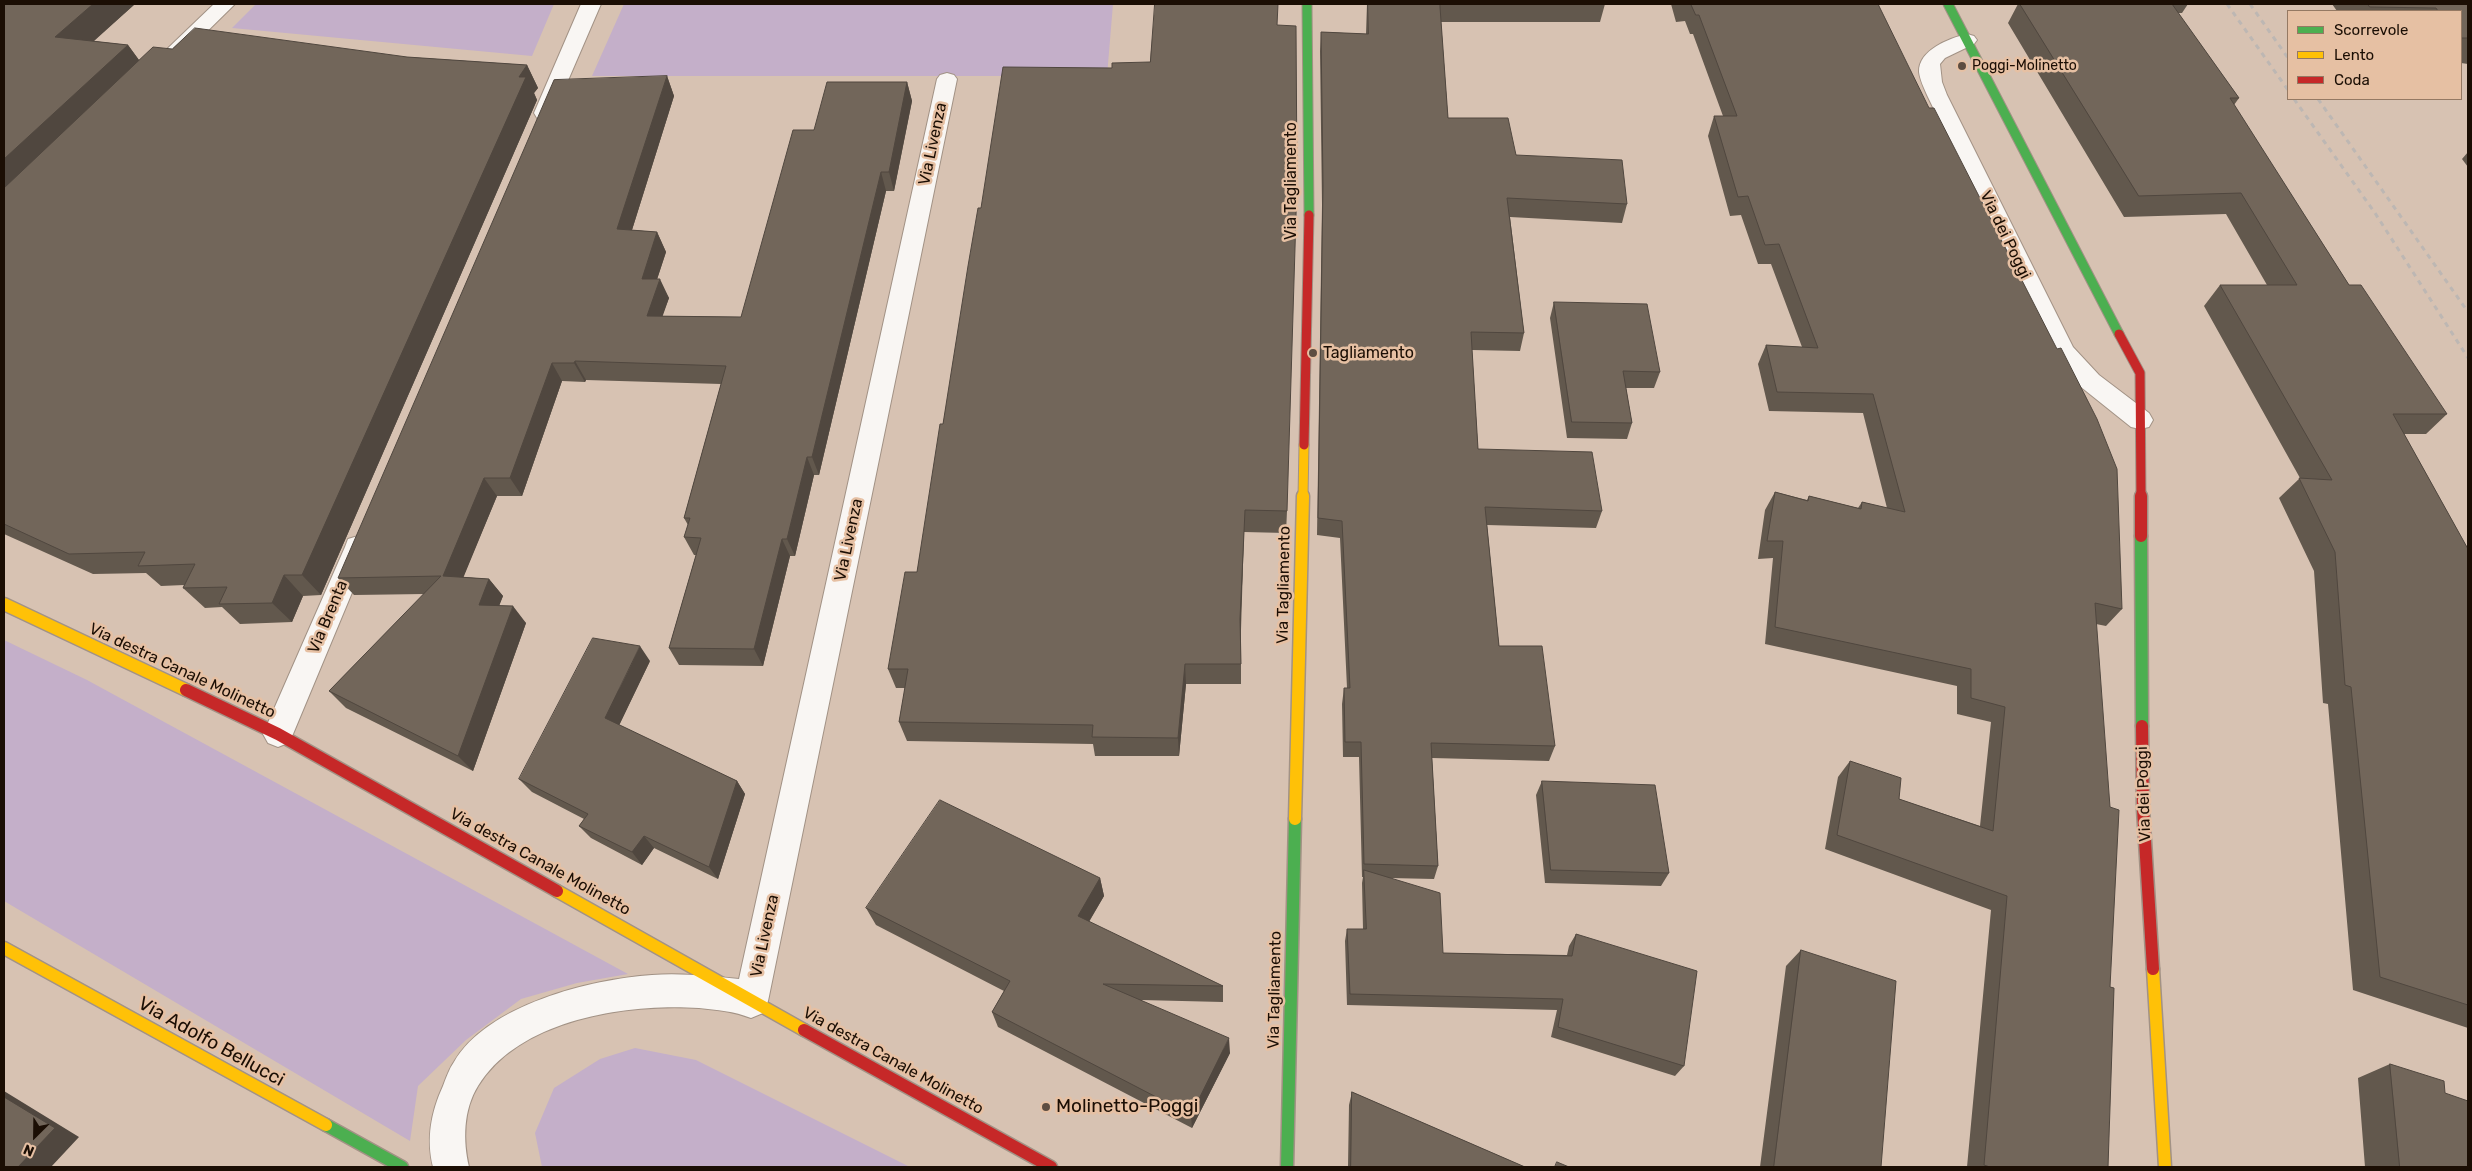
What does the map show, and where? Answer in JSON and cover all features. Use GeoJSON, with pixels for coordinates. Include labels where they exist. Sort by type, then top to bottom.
{"type":"FeatureCollection","features":[{"type":"Feature","properties":{"kind":"street"},"geometry":{"type":"LineString","coordinates":[[155,69],[225,4]]}},
{"type":"Feature","properties":{"kind":"street"},"geometry":{"type":"LineString","coordinates":[[536,132],[591,4]]}},
{"type":"Feature","properties":{"kind":"street","name":"Via Tagliamento"},"geometry":{"type":"LineString","coordinates":[[1288,1167],[1308,205],[1307,4]]}},
{"type":"Feature","properties":{"kind":"street","name":"Via dei Poggi"},"geometry":{"type":"LineString","coordinates":[[1948,4],[2140,373],[2143,809],[2166,1167]]}},
{"type":"Feature","properties":{"kind":"street","name":"Via dei Poggi"},"geometry":{"type":"LineString","coordinates":[[1967,40],[1934,56],[1930,61],[1928,78],[1936,96],[2063,352],[2080,374],[2097,389],[2140,420]]}},
{"type":"Feature","properties":{"kind":"street","name":"Via Livenza"},"geometry":{"type":"LineString","coordinates":[[747,999],[947,79]]}},
{"type":"Feature","properties":{"kind":"street","name":"Via Brenta"},"geometry":{"type":"LineString","coordinates":[[278,734],[368,524]]}},
{"type":"Feature","properties":{"kind":"street","name":"Via destra Canale Molinetto"},"geometry":{"type":"LineString","coordinates":[[4,604],[278,734],[747,999],[1051,1167]]}},
{"type":"Feature","properties":{"kind":"street","name":"Via Adolfo Bellucci"},"geometry":{"type":"LineString","coordinates":[[4,948],[402,1167]]}},
{"type":"Feature","properties":{"kind":"street"},"geometry":{"type":"LineString","coordinates":[[451,1167],[447,1141],[448,1123],[461,1080],[477,1059],[497,1041],[534,1018],[563,1007],[630,994],[683,991],[747,999]]}},
{"type":"Feature","properties":{"kind":"shaded area"},"geometry":{"type":"Polygon","coordinates":[[[256,4],[554,4],[532,56],[232,28],[256,4]]]}},
{"type":"Feature","properties":{"kind":"shaded area"},"geometry":{"type":"Polygon","coordinates":[[[624,4],[1113,4],[1107,76],[592,76],[624,4]]]}},
{"type":"Feature","properties":{"kind":"shaded area"},"geometry":{"type":"Polygon","coordinates":[[[4,640],[87,680],[628,974],[577,983],[521,999],[466,1040],[418,1086],[410,1141],[4,901],[4,640]]]}},
{"type":"Feature","properties":{"kind":"shaded area"},"geometry":{"type":"Polygon","coordinates":[[[635,1048],[696,1060],[910,1167],[542,1167],[535,1133],[554,1088],[600,1059],[635,1048]]]}},
{"type":"Feature","properties":{"kind":"building"},"geometry":{"type":"Polygon","coordinates":[[[4,4],[93,4],[55,37],[128,45],[4,159],[4,4]]]}},
{"type":"Feature","properties":{"kind":"building"},"geometry":{"type":"Polygon","coordinates":[[[1155,4],[1278,4],[1277,25],[1296,26],[1297,182],[1287,511],[1245,510],[1240,619],[1241,664],[1185,664],[1178,738],[1092,737],[1093,725],[899,722],[908,669],[888,669],[905,572],[917,572],[940,424],[943,424],[978,208],[981,208],[1003,67],[1112,68],[1112,63],[1150,62],[1155,4]]]}},
{"type":"Feature","properties":{"kind":"building"},"geometry":{"type":"Polygon","coordinates":[[[1368,4],[1440,4],[1448,118],[1508,118],[1516,155],[1622,160],[1627,204],[1507,198],[1524,333],[1471,332],[1478,449],[1592,452],[1602,511],[1485,507],[1499,646],[1542,646],[1555,746],[1431,743],[1438,866],[1364,864],[1361,742],[1345,742],[1344,688],[1350,688],[1342,521],[1318,518],[1323,186],[1321,32],[1368,34],[1368,4]]]}},
{"type":"Feature","properties":{"kind":"building"},"geometry":{"type":"Polygon","coordinates":[[[1691,4],[1878,4],[1929,108],[1934,108],[2057,349],[2061,348],[2097,419],[2117,469],[2122,609],[2095,603],[2110,807],[2119,810],[2110,987],[2114,988],[2108,1167],[1990,1167],[1984,1165],[2007,896],[1837,835],[1850,761],[1901,778],[1899,799],[1993,831],[2005,707],[1971,698],[1971,669],[1775,627],[1783,541],[1767,541],[1775,492],[1808,501],[1809,496],[1861,509],[1862,502],[1905,512],[1873,394],[1777,392],[1766,345],[1818,348],[1779,244],[1765,245],[1748,196],[1738,197],[1714,116],[1737,116],[1699,15],[1696,15],[1691,4]]]}},
{"type":"Feature","properties":{"kind":"building"},"geometry":{"type":"Polygon","coordinates":[[[2020,4],[2172,4],[2239,98],[2230,98],[2349,285],[2361,285],[2447,414],[2393,414],[2468,549],[2468,1005],[2380,977],[2351,687],[2345,685],[2335,552],[2299,478],[2332,480],[2220,285],[2297,285],[2241,193],[2139,196],[2020,4]]]}},
{"type":"Feature","properties":{"kind":"building"},"geometry":{"type":"Polygon","coordinates":[[[2368,4],[2468,4],[2468,38],[2462,38],[2462,10],[2370,7],[2368,4]]]}},
{"type":"Feature","properties":{"kind":"building"},"geometry":{"type":"Polygon","coordinates":[[[195,28],[407,57],[527,65],[519,77],[526,77],[302,575],[284,575],[272,603],[219,604],[227,587],[183,588],[195,564],[138,566],[145,552],[69,554],[4,524],[4,188],[153,47],[172,49],[195,28]]]}},
{"type":"Feature","properties":{"kind":"building"},"geometry":{"type":"Polygon","coordinates":[[[667,76],[617,229],[657,232],[642,279],[660,279],[647,316],[741,317],[793,130],[814,130],[827,82],[907,82],[889,172],[881,172],[812,457],[807,457],[787,539],[782,539],[754,649],[669,648],[701,538],[684,537],[690,518],[684,518],[726,366],[575,361],[574,363],[552,363],[510,478],[484,478],[443,576],[489,579],[479,605],[513,606],[458,756],[329,691],[441,576],[338,578],[554,80],[667,76]]]}},
{"type":"Feature","properties":{"kind":"building"},"geometry":{"type":"Polygon","coordinates":[[[1554,302],[1647,304],[1660,372],[1623,371],[1632,423],[1572,422],[1554,302]]]}},
{"type":"Feature","properties":{"kind":"building"},"geometry":{"type":"Polygon","coordinates":[[[593,638],[640,646],[605,718],[737,781],[709,867],[644,836],[632,852],[579,826],[588,814],[519,779],[593,638]]]}},
{"type":"Feature","properties":{"kind":"building"},"geometry":{"type":"Polygon","coordinates":[[[1542,781],[1655,785],[1669,873],[1551,870],[1542,781]]]}},
{"type":"Feature","properties":{"kind":"building"},"geometry":{"type":"Polygon","coordinates":[[[940,800],[1100,878],[1078,916],[1223,986],[1103,984],[1229,1038],[1191,1115],[992,1012],[1010,981],[866,908],[940,800]]]}},
{"type":"Feature","properties":{"kind":"building"},"geometry":{"type":"Polygon","coordinates":[[[1364,870],[1440,893],[1443,953],[1572,956],[1576,934],[1697,971],[1684,1066],[1558,1027],[1563,999],[1350,994],[1347,929],[1366,929],[1364,870]]]}},
{"type":"Feature","properties":{"kind":"building"},"geometry":{"type":"Polygon","coordinates":[[[1801,950],[1896,981],[1881,1167],[1774,1167],[1801,950]]]}},
{"type":"Feature","properties":{"kind":"building"},"geometry":{"type":"Polygon","coordinates":[[[2390,1064],[2444,1081],[2445,1093],[2468,1101],[2468,1167],[2400,1167],[2390,1064]]]}},
{"type":"Feature","properties":{"kind":"building"},"geometry":{"type":"Polygon","coordinates":[[[1352,1092],[1525,1167],[1351,1167],[1352,1092]]]}},
{"type":"Feature","properties":{"kind":"building"},"geometry":{"type":"Polygon","coordinates":[[[4,1097],[55,1128],[18,1167],[4,1167],[4,1097]]]}},
{"type":"Feature","properties":{"kind":"building"},"geometry":{"type":"Polygon","coordinates":[[[1557,1162],[1569,1167],[1555,1167],[1557,1162]]]}},
{"type":"Feature","properties":{"kind":"railway"},"geometry":{"type":"LineString","coordinates":[[2227,4],[2287,89]]}},
{"type":"Feature","properties":{"kind":"railway"},"geometry":{"type":"LineString","coordinates":[[2250,4],[2287,57]]}},
{"type":"Feature","properties":{"kind":"railway"},"geometry":{"type":"LineString","coordinates":[[2295,100],[2375,213],[2468,358]]}},
{"type":"Feature","properties":{"kind":"railway"},"geometry":{"type":"LineString","coordinates":[[2319,100],[2468,312]]}},
{"type":"Feature","properties":{"kind":"traffic: fast"},"geometry":{"type":"LineString","coordinates":[[1307,4],[1309,215]]}},
{"type":"Feature","properties":{"kind":"traffic: fast"},"geometry":{"type":"LineString","coordinates":[[1948,4],[2119,334]]}},
{"type":"Feature","properties":{"kind":"traffic: fast"},"geometry":{"type":"LineString","coordinates":[[2141,536],[2142,726]]}},
{"type":"Feature","properties":{"kind":"traffic: fast"},"geometry":{"type":"LineString","coordinates":[[1287,1167],[1295,819]]}},
{"type":"Feature","properties":{"kind":"traffic: fast"},"geometry":{"type":"LineString","coordinates":[[326,1125],[402,1167]]}},
{"type":"Feature","properties":{"kind":"traffic: slow"},"geometry":{"type":"LineString","coordinates":[[1295,819],[1304,445]]}},
{"type":"Feature","properties":{"kind":"traffic: slow"},"geometry":{"type":"LineString","coordinates":[[4,604],[186,690]]}},
{"type":"Feature","properties":{"kind":"traffic: slow"},"geometry":{"type":"LineString","coordinates":[[557,891],[804,1030]]}},
{"type":"Feature","properties":{"kind":"traffic: slow"},"geometry":{"type":"LineString","coordinates":[[4,948],[326,1125]]}},
{"type":"Feature","properties":{"kind":"traffic: slow"},"geometry":{"type":"LineString","coordinates":[[2153,969],[2165,1167]]}},
{"type":"Feature","properties":{"kind":"traffic: jam"},"geometry":{"type":"LineString","coordinates":[[1304,445],[1309,215]]}},
{"type":"Feature","properties":{"kind":"traffic: jam"},"geometry":{"type":"LineString","coordinates":[[2119,334],[2140,373],[2141,536]]}},
{"type":"Feature","properties":{"kind":"traffic: jam"},"geometry":{"type":"LineString","coordinates":[[186,690],[278,734],[557,891]]}},
{"type":"Feature","properties":{"kind":"traffic: jam"},"geometry":{"type":"LineString","coordinates":[[2142,726],[2143,809],[2153,969]]}},
{"type":"Feature","properties":{"kind":"traffic: jam"},"geometry":{"type":"LineString","coordinates":[[804,1030],[1051,1167]]}},
{"type":"Feature","properties":{"kind":"place","name":"Poggi-Molinetto"},"geometry":{"type":"Point","coordinates":[1962,66]}},
{"type":"Feature","properties":{"kind":"place","name":"Tagliamento"},"geometry":{"type":"Point","coordinates":[1313,353]}},
{"type":"Feature","properties":{"kind":"place","name":"Molinetto-Poggi"},"geometry":{"type":"Point","coordinates":[1046,1107]}}]}
